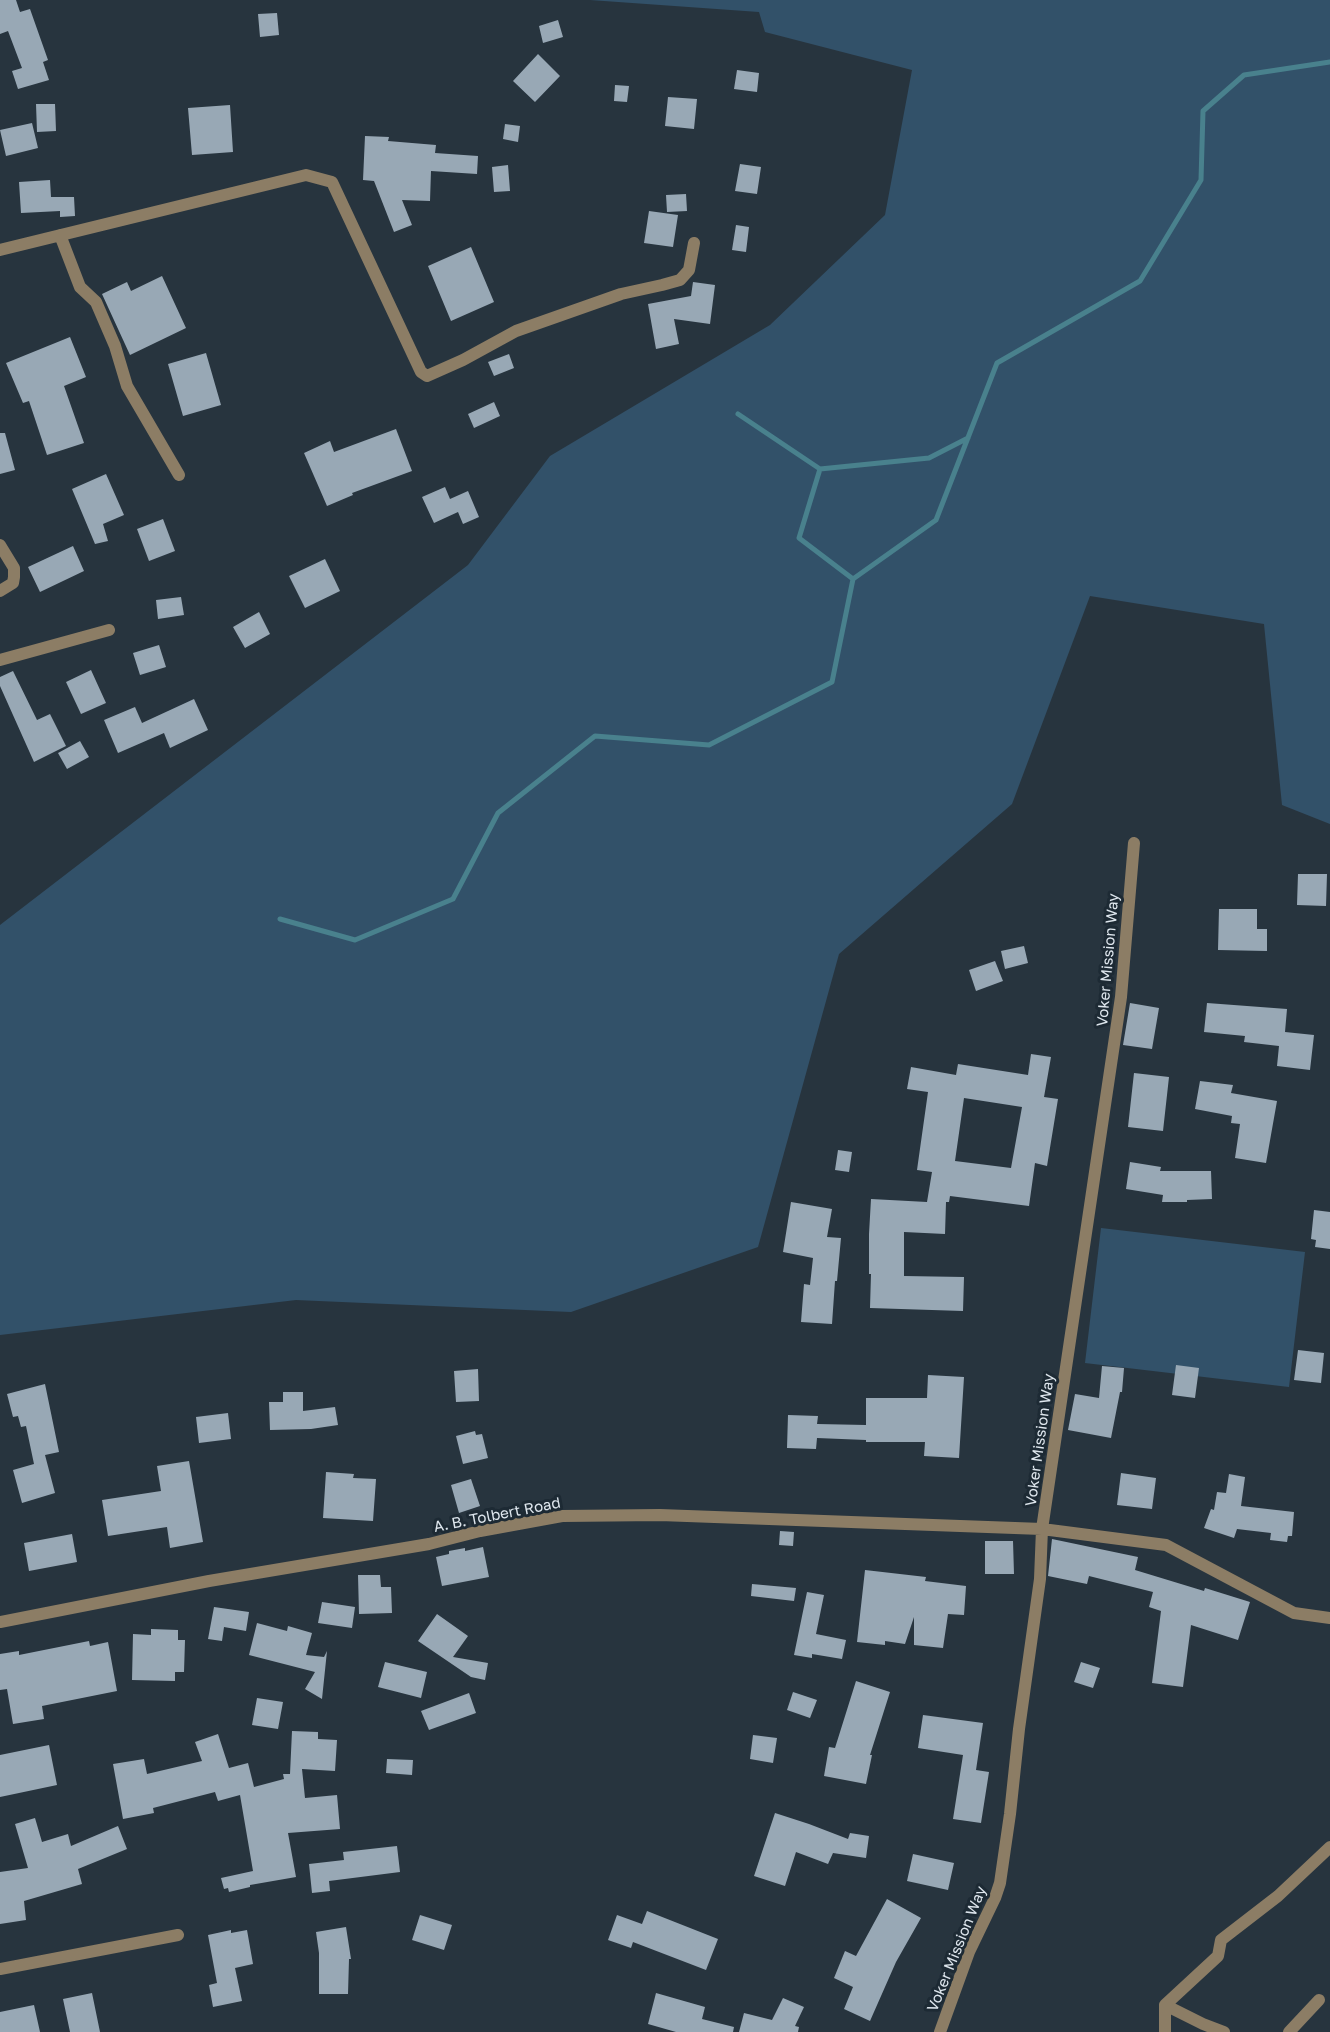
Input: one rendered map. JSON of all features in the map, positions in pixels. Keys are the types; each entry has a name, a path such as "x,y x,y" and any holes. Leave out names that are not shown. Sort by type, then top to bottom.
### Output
{"street":[{"path":"0,250 306,175 332,182 421,372 427,376 463,360 516,331 621,294 680,280 689,270 694,243"},
{"path":"60,235 80,287 96,302 115,346 127,386 178,476"},
{"path":"0,545 14,568 14,577 13,583 0,591"},
{"path":"0,660 109,630"},
{"name":"Voker Mission Way","path":"940,2032 969,1952 1000,1883 1040,1579 1042,1529 1121,997 1134,843"},
{"name":"A. B. Tolbert Road","path":"0,1622 210,1581 429,1544 480,1531 562,1516 660,1515 1042,1529 1166,1545 1294,1613 1330,1618"},
{"path":"1165,2032 1165,2005 1218,1956 1221,1940 1278,1896 1330,1847"},
{"path":"0,1969 178,1935"},
{"path":"1289,2032 1320,2000"},
{"path":"1165,2005 1224,2032"}],"shaded area":[{"path":"590,0 1330,0 1330,824 1282,805 1264,624 1090,596 1012,804 839,954 758,1247 571,1312 296,1300 0,1335 0,925 468,565 550,456 770,325 885,215 912,70 765,32 759,12"},
{"path":"1101,1228 1305,1252 1289,1387 1085,1363"}],"building":[{"path":"0,0 16,0 20,12 30,9 48,60 43,62 49,80 18,89 12,71 22,68 8,31 0,34"},
{"path":"277,13 279,35 260,37 258,14"},
{"path":"558,20 563,37 543,43 539,26"},
{"path":"538,54 560,76 535,102 513,81"},
{"path":"737,70 759,73 757,92 734,89"},
{"path":"615,85 629,86 627,102 614,101"},
{"path":"668,97 697,99 694,129 665,126"},
{"path":"36,104 55,104 56,131 37,132"},
{"path":"230,105 233,152 192,155 188,108"},
{"path":"32,123 38,148 6,156 0,130"},
{"path":"505,124 520,126 518,142 503,139"},
{"path":"365,136 389,137 388,141 436,145 435,153 478,156 477,174 431,171 430,201 402,200 412,225 394,232 374,181 363,180"},
{"path":"740,164 761,167 757,194 735,191"},
{"path":"508,165 510,191 494,192 492,167"},
{"path":"50,180 51,197 74,197 75,216 60,217 60,211 21,213 19,182"},
{"path":"686,194 687,211 667,212 666,195"},
{"path":"649,211 678,215 673,247 644,243"},
{"path":"736,225 749,227 746,252 732,250"},
{"path":"471,247 494,302 451,321 428,266"},
{"path":"162,276 186,328 130,355 102,294 127,282 131,291"},
{"path":"693,282 715,285 710,324 674,319 679,344 656,349 648,304 691,296"},
{"path":"70,337 86,377 64,386 84,443 47,455 29,401 23,403 6,363"},
{"path":"206,353 221,405 183,416 168,364"},
{"path":"509,354 514,368 494,376 488,362"},
{"path":"494,402 500,416 474,428 468,414"},
{"path":"396,429 412,471 352,493 353,495 327,506 304,453 330,441 334,452"},
{"path":"0,433 5,433 15,470 0,474"},
{"path":"106,474 124,515 103,524 108,541 95,544 72,489"},
{"path":"445,487 450,499 468,491 479,517 463,524 458,512 434,523 422,497"},
{"path":"163,519 175,551 149,561 137,529"},
{"path":"73,546 84,571 40,592 28,567"},
{"path":"325,559 340,591 305,608 289,576"},
{"path":"181,597 184,615 158,619 156,600"},
{"path":"259,612 270,634 245,648 233,627"},
{"path":"159,645 166,667 140,675 133,653"},
{"path":"91,670 106,703 81,714 66,682"},
{"path":"13,671 37,720 50,714 66,746 34,762 0,686 0,677"},
{"path":"194,699 208,730 170,748 164,733 118,753 104,720 135,707 142,723"},
{"path":"80,741 89,757 67,769 58,753"},
{"path":"1298,874 1327,874 1326,906 1297,905"},
{"path":"1219,909 1257,909 1257,929 1267,929 1267,951 1218,950"},
{"path":"1024,946 1028,963 1005,969 1001,951"},
{"path":"995,961 1003,981 976,991 969,970"},
{"path":"1130,1003 1159,1008 1152,1049 1123,1045"},
{"path":"1207,1003 1287,1009 1285,1032 1314,1035 1310,1070 1277,1066 1279,1046 1244,1042 1245,1036 1204,1032"},
{"path":"1031,1054 1051,1057 1044,1097 1058,1099 1047,1166 1035,1163 1029,1206 950,1196 949,1202 946,1202 945,1234 904,1232 904,1276 964,1277 963,1311 870,1308 871,1199 927,1202 932,1172 917,1170 928,1092 907,1089 911,1067 956,1075 958,1064 1028,1075","holes":["964,1098 1022,1107 1011,1168 955,1161"]},
{"path":"1134,1073 1169,1077 1163,1131 1128,1127"},
{"path":"1200,1081 1233,1085 1231,1093 1277,1101 1266,1163 1235,1158 1240,1124 1231,1123 1232,1116 1195,1109"},
{"path":"838,1150 852,1152 849,1172 835,1170"},
{"path":"1130,1162 1161,1167 1160,1171 1211,1171 1212,1199 1162,1202 1163,1195 1126,1189"},
{"path":"791,1202 832,1209 827,1237 841,1238 832,1324 801,1322 804,1284 810,1285 813,1258 783,1252"},
{"path":"1314,1210 1330,1212 1330,1249 1315,1247 1316,1240 1311,1239"},
{"path":"1298,1350 1324,1353 1321,1383 1294,1380"},
{"path":"1176,1365 1199,1368 1195,1398 1172,1395"},
{"path":"1102,1366 1124,1368 1122,1392 1120,1392 1111,1438 1068,1430 1075,1394 1099,1398"},
{"path":"478,1369 479,1401 456,1402 454,1371"},
{"path":"928,1375 964,1377 959,1458 924,1456 925,1442 866,1442 866,1440 817,1438 816,1449 787,1448 788,1415 818,1416 817,1424 866,1425 866,1398 927,1398"},
{"path":"45,1384 59,1452 45,1455 55,1493 22,1503 13,1470 34,1464 26,1426 21,1427 18,1416 13,1417 7,1394"},
{"path":"283,1392 303,1392 303,1411 335,1407 338,1425 311,1429 270,1430 269,1402 283,1402"},
{"path":"228,1413 231,1439 199,1443 196,1417"},
{"path":"475,1431 476,1435 482,1434 488,1458 463,1464 456,1436"},
{"path":"189,1461 203,1542 170,1548 167,1527 108,1536 102,1500 161,1491 157,1466"},
{"path":"326,1472 354,1474 353,1478 376,1479 373,1521 323,1518"},
{"path":"1121,1473 1156,1478 1152,1509 1117,1505"},
{"path":"1229,1474 1245,1477 1241,1506 1294,1512 1292,1536 1288,1536 1287,1542 1270,1540 1271,1533 1237,1529 1234,1538 1204,1528 1211,1509 1214,1510 1217,1492 1226,1493"},
{"path":"471,1479 480,1506 459,1513 451,1485"},
{"path":"780,1531 794,1532 793,1546 779,1545"},
{"path":"72,1534 77,1562 29,1571 24,1543"},
{"path":"1052,1539 1138,1557 1135,1570 1250,1602 1238,1640 1191,1625 1183,1687 1152,1683 1161,1611 1149,1607 1153,1592 1089,1576 1087,1584 1048,1576"},
{"path":"985,1541 1013,1541 1014,1574 985,1574"},
{"path":"483,1547 489,1577 442,1586 436,1557 449,1554 449,1551 465,1548 465,1551"},
{"path":"865,1570 926,1577 925,1581 966,1586 964,1615 948,1614 943,1648 914,1645 914,1617 905,1644 885,1641 885,1645 857,1642"},
{"path":"358,1575 380,1575 381,1587 391,1587 392,1613 359,1614"},
{"path":"752,1584 796,1588 794,1601 751,1596"},
{"path":"807,1592 824,1595 816,1634 846,1640 842,1659 812,1654 812,1658 794,1655"},
{"path":"322,1602 355,1607 352,1628 318,1623"},
{"path":"214,1607 249,1612 246,1631 224,1627 222,1641 208,1639"},
{"path":"437,1614 468,1636 453,1657 488,1663 485,1680 471,1677 418,1641"},
{"path":"257,1623 287,1631 288,1626 312,1633 306,1655 324,1657 327,1651 322,1699 305,1689 315,1672 249,1655"},
{"path":"151,1629 178,1630 178,1640 185,1640 184,1672 175,1672 175,1681 132,1680 133,1634 151,1635"},
{"path":"89,1641 90,1646 108,1642 117,1691 42,1706 44,1719 13,1724 7,1689 0,1690 0,1654 19,1651 19,1655"},
{"path":"385,1662 427,1672 421,1698 378,1687"},
{"path":"1081,1662 1100,1668 1093,1688 1074,1682"},
{"path":"856,1681 890,1692 870,1755 872,1755 866,1784 824,1776 829,1747 835,1748"},
{"path":"793,1692 817,1700 810,1718 787,1710"},
{"path":"469,1693 476,1713 429,1730 421,1711"},
{"path":"257,1698 283,1702 278,1729 252,1725"},
{"path":"923,1715 983,1723 976,1770 989,1772 981,1823 953,1819 963,1755 918,1748"},
{"path":"292,1731 318,1732 318,1739 337,1740 335,1771 302,1769 305,1798 337,1795 340,1829 288,1833 296,1877 250,1885 250,1887 229,1892 228,1888 224,1889 221,1878 253,1871 240,1795 218,1801 215,1792 153,1808 154,1813 123,1819 113,1764 144,1759 147,1774 202,1761 195,1742 218,1734 229,1768 248,1763 254,1787 284,1779 283,1774 290,1774"},
{"path":"753,1735 777,1738 773,1763 750,1759"},
{"path":"49,1745 57,1785 0,1797 0,1755"},
{"path":"387,1759 413,1760 412,1775 386,1773"},
{"path":"775,1813 848,1839 850,1833 869,1836 866,1858 833,1853 828,1864 796,1852 785,1886 754,1876"},
{"path":"35,1818 42,1842 68,1834 71,1846 118,1826 127,1849 78,1869 82,1884 24,1901 26,1920 0,1924 0,1872 28,1868 15,1824"},
{"path":"397,1846 400,1872 329,1881 330,1891 312,1893 309,1864 344,1860 343,1852"},
{"path":"913,1854 954,1863 948,1890 907,1881"},
{"path":"887,1899 921,1918 896,1962 870,2021 844,2009 853,1987 834,1978 845,1951 856,1956"},
{"path":"647,1911 718,1939 706,1970 633,1942 631,1948 608,1940 617,1915 642,1924"},
{"path":"420,1915 452,1925 444,1950 412,1940"},
{"path":"346,1927 351,1959 349,1959 348,1994 319,1994 319,1953 316,1932"},
{"path":"231,1930 231,1933 247,1930 253,1964 235,1968 242,2001 213,2007 209,1985 217,1983 208,1935"},
{"path":"92,1993 100,2032 70,2032 63,1999"},
{"path":"656,1993 705,2007 702,2019 734,2027 733,2032 676,2032 648,2024"},
{"path":"783,1998 804,2007 795,2026 799,2027 798,2032 739,2032 744,2013 772,2020"},
{"path":"34,2005 40,2032 0,2032 0,2012"}],"waterway":[{"path":"280,919 355,940 453,899 498,813 595,736 709,745 832,682 853,579 936,520 997,363 1140,281 1201,180 1203,111 1244,75 1330,62"},
{"path":"738,414 820,469 929,458 968,438"},
{"path":"820,469 799,538 853,579"}]}
